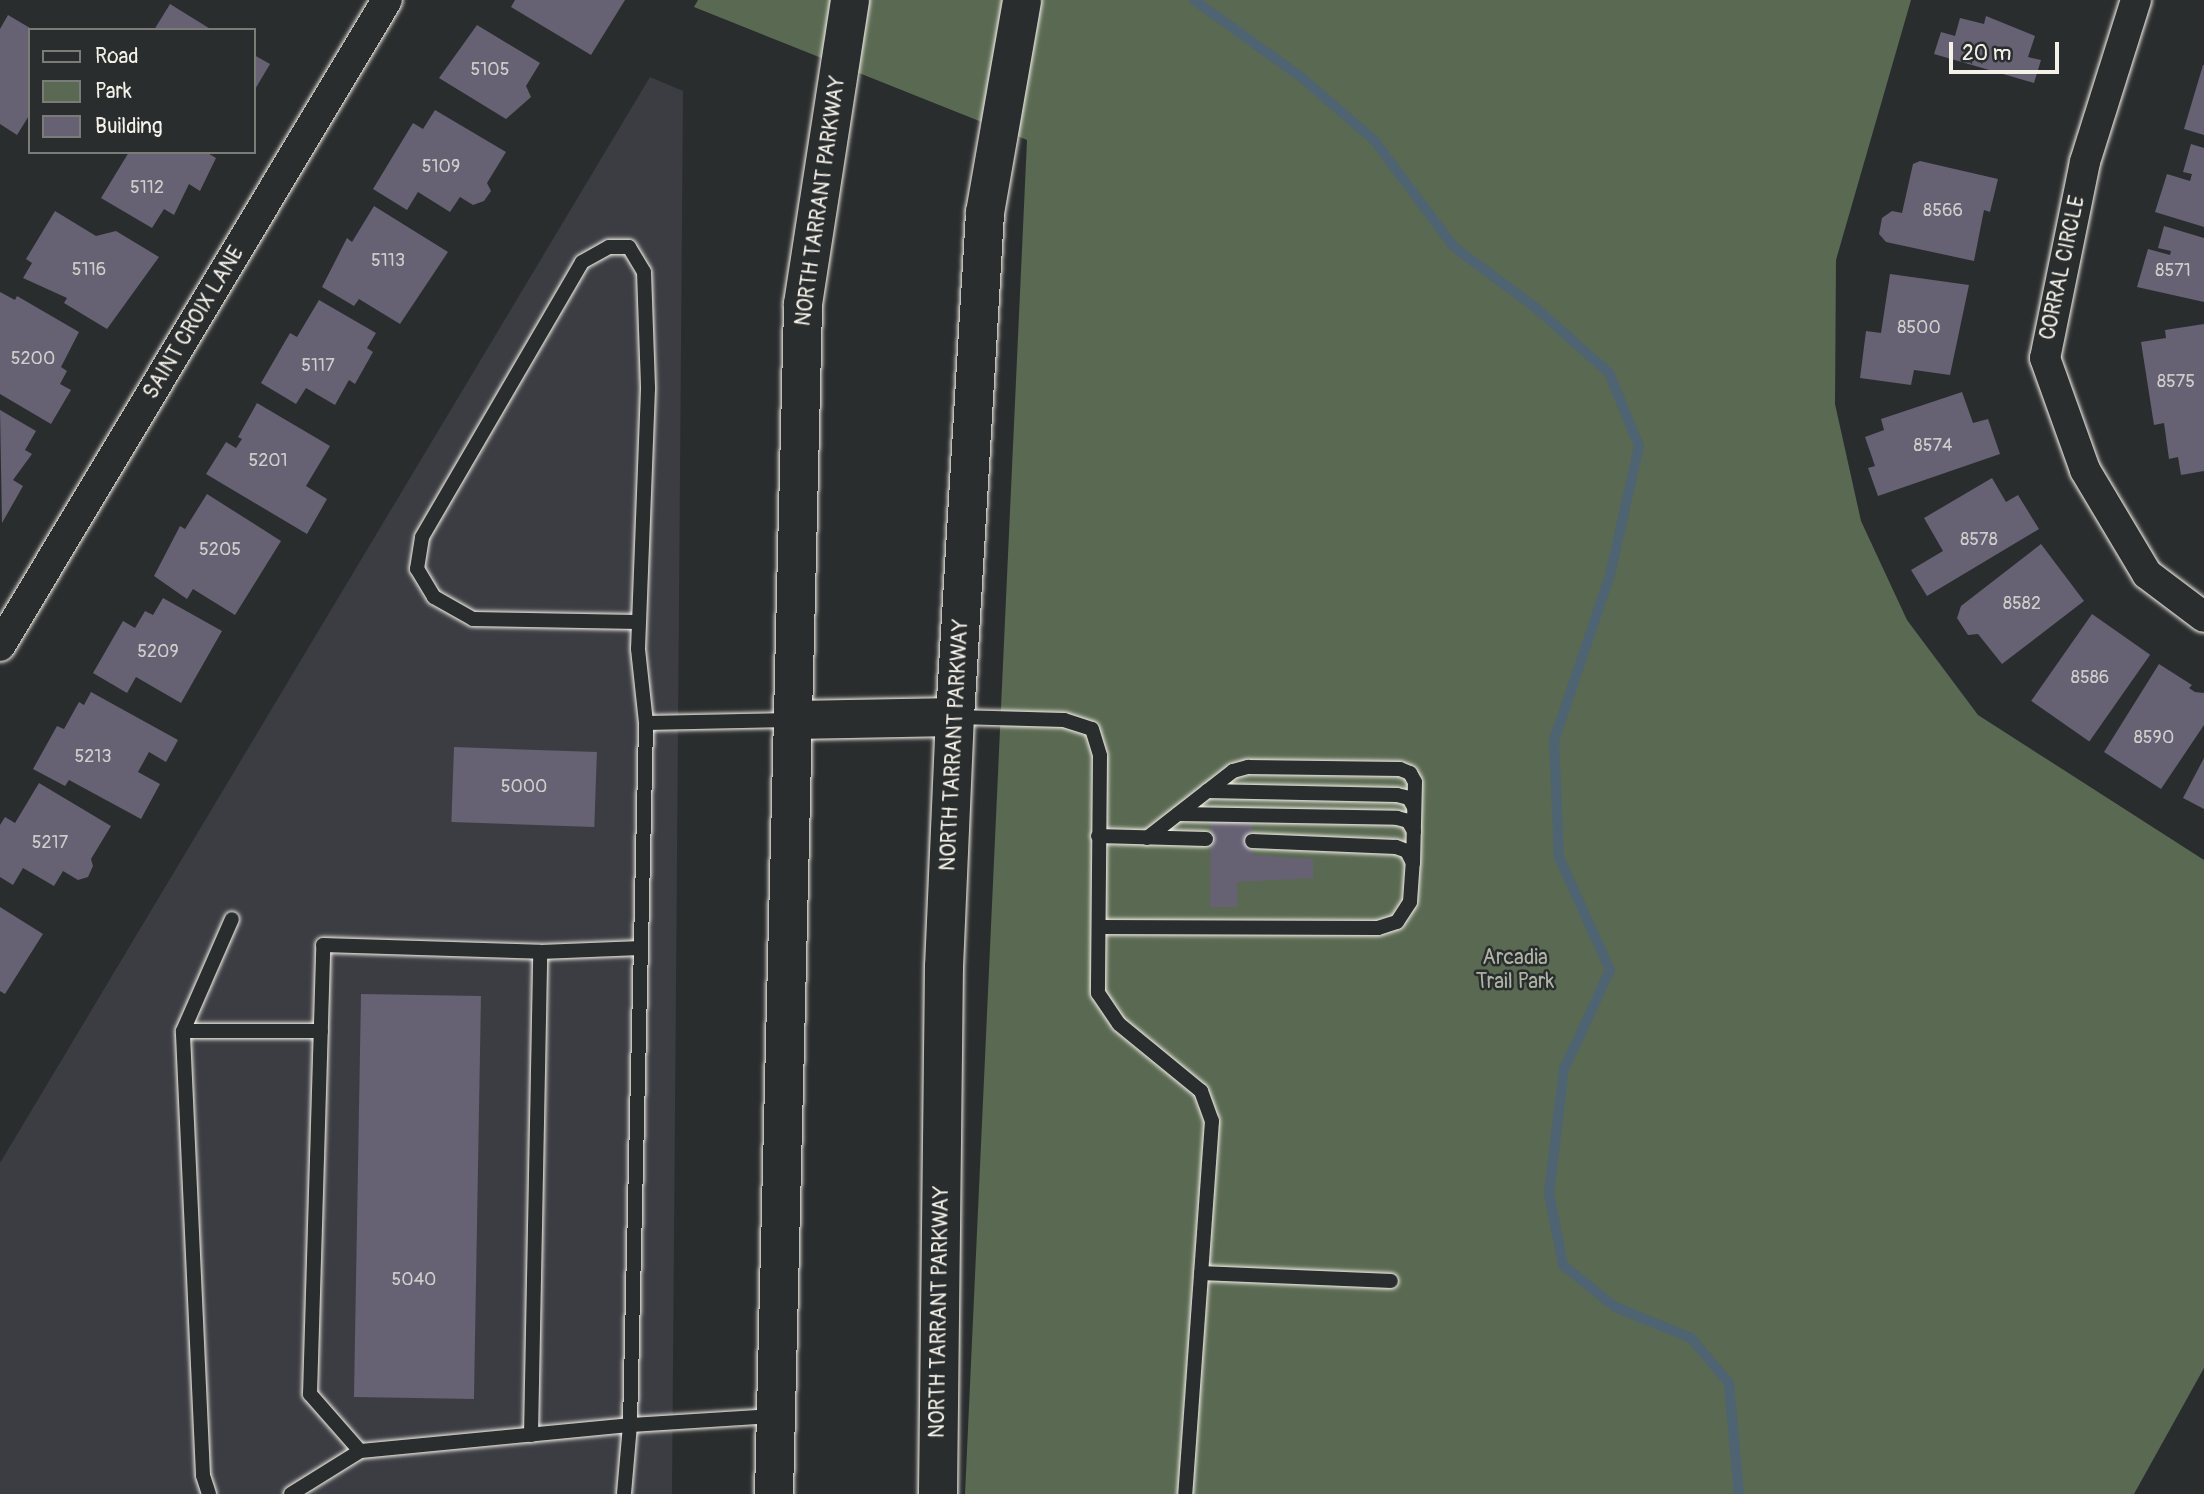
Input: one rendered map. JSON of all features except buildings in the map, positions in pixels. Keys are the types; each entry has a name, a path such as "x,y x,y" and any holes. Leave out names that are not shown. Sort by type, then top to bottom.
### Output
{"main road":[{"name":"NORTH TARRANT PARKWAY","path":"774,1494 795,720 803,304 850,0"},
{"name":"NORTH TARRANT PARKWAY","path":"938,1494 944,967 955,717 985,212 1022,0"},
{"path":"795,720 955,717"}],"street":[{"name":"SAINT CROIX LANE","path":"0,646 387,0"},
{"name":"CORRAL CIRCLE","path":"2136,0 2085,162 2045,358 2085,470 2147,575 2204,617"}],"lane":[{"path":"624,1494 630,1425 646,723 638,622 648,389 644,272 629,247 609,247 582,262 422,537 417,569 434,597 473,619 638,622"},
{"path":"955,717 1064,720 1091,729 1100,756 1098,993 1119,1024 1201,1091 1212,1121 1185,1494"},
{"path":"646,723 795,720"},
{"path":"1099,927 1378,928 1397,922 1410,902 1415,782 1410,773 1400,769 1248,767 1233,771 1147,838"},
{"path":"1207,791 1397,795 1409,798 1414,807"},
{"path":"1178,814 1397,818 1408,821 1414,831"},
{"path":"1098,836 1206,839"},
{"path":"1252,841 1396,847 1407,852 1413,863"},
{"path":"209,1494 203,1475 183,1031 232,919"},
{"path":"360,1451 310,1394 323,945 540,952 641,948"},
{"path":"531,1434 540,952"},
{"path":"183,1031 321,1031"},
{"path":"1201,1273 1391,1281"},
{"path":"291,1494 360,1451 630,1425 776,1416"}],"shaded area":[{"path":"650,77 683,91 672,1494 0,1494 0,1163"}],"green space":[{"name":"Arcadia Trail Park","path":"698,0 1911,0 1836,260 1835,404 1861,521 1907,620 1978,715 2204,860 2204,1368 2134,1494 965,1494 1027,140 694,7"}],"waterway":[{"path":"1194,0 1301,77 1374,140 1454,247 1536,308 1609,373 1639,446 1610,575 1554,740 1559,857 1610,970 1564,1069 1549,1193 1563,1265 1615,1307 1691,1338 1729,1383 1739,1494"}]}
